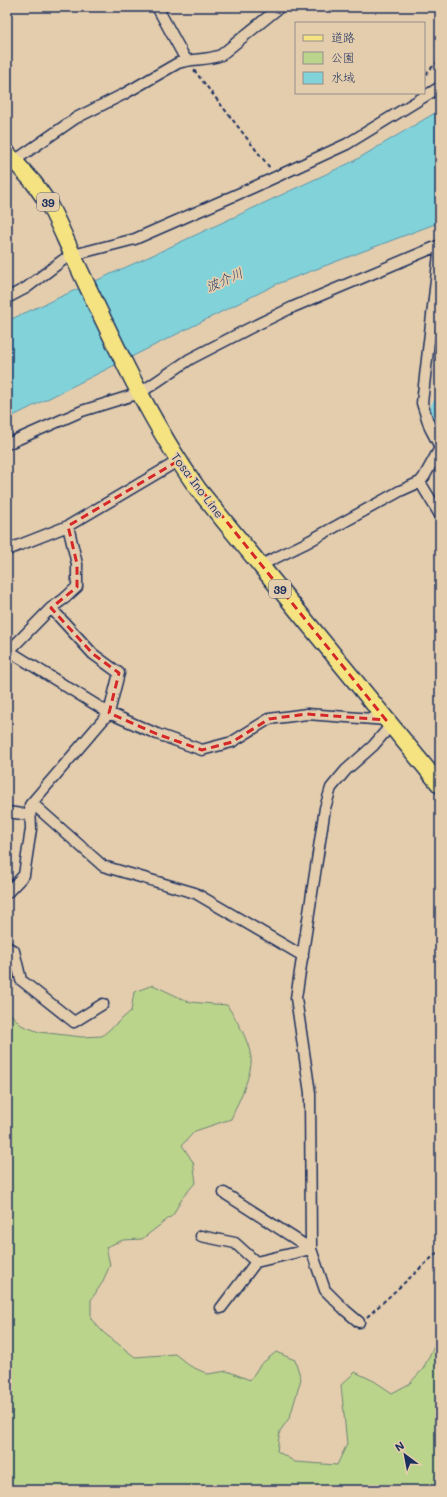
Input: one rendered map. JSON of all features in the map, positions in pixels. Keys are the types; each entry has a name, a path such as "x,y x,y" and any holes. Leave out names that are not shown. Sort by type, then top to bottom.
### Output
{"main road":[{"name":"Tosa Ino Line","path":"11,157 34,183 48,202 138,388 164,438 178,461 198,489 440,785"}],"street":[{"path":"157,7 186,60"},
{"path":"11,157 76,118 124,94 178,63 186,60 211,59 221,55 280,7"},
{"path":"7,298 26,288 63,260 135,239 277,177 347,144 440,87"},
{"path":"7,444 82,410 138,388 190,359 293,307 440,245 422,403 430,428 440,448 424,477 420,482 400,491 304,544 261,565"},
{"path":"7,550 68,526 178,461"},
{"path":"420,482 440,516"},
{"path":"68,526 77,564 77,587 51,608 8,652 109,713 157,734 202,750 232,742 269,719 307,714 388,722 373,746 346,770 331,788 325,808 296,998 310,1092 310,1249 325,1290 359,1322"},
{"path":"7,893 24,875 31,829 30,805 109,713 119,673 93,654 51,608"},
{"path":"32,803 103,866 195,893 303,956"},
{"path":"7,812 30,815"},
{"path":"7,947 14,951 21,980 74,1022 103,1004"},
{"path":"224,1193 310,1249"},
{"path":"201,1236 235,1243 256,1262"},
{"path":"221,1308 256,1262 310,1249"}],"path":[{"path":"186,60 277,177"},
{"path":"425,78 428,71 440,60"},
{"path":"359,1322 368,1317 440,1250"}],"highlighted area":[{"path":"178,461 386,720 307,714 269,719 232,742 202,750 157,734 109,713 119,673 93,654 51,608 77,587 77,564 68,526"}],"green space":[{"path":"153,985 189,1002 227,1005 248,1044 251,1058 250,1072 231,1119 195,1131 182,1145 193,1162 196,1182 182,1198 173,1215 142,1239 123,1240 106,1247 110,1265 102,1283 91,1300 91,1319 104,1333 135,1357 175,1354 190,1366 208,1374 227,1371 250,1380 260,1365 276,1352 295,1360 301,1379 290,1417 280,1431 277,1451 295,1462 337,1465 347,1444 341,1385 355,1372 374,1381 392,1393 409,1384 423,1369 440,1334 440,1490 7,1490 7,1010 21,1025 39,1032 82,1037 102,1036 131,1011 134,992"}],"water":[{"name":"波介川","path":"440,110 440,222 277,284 7,419 7,321 354,161"}],"waterway":[{"path":"440,408 440,414"}]}
